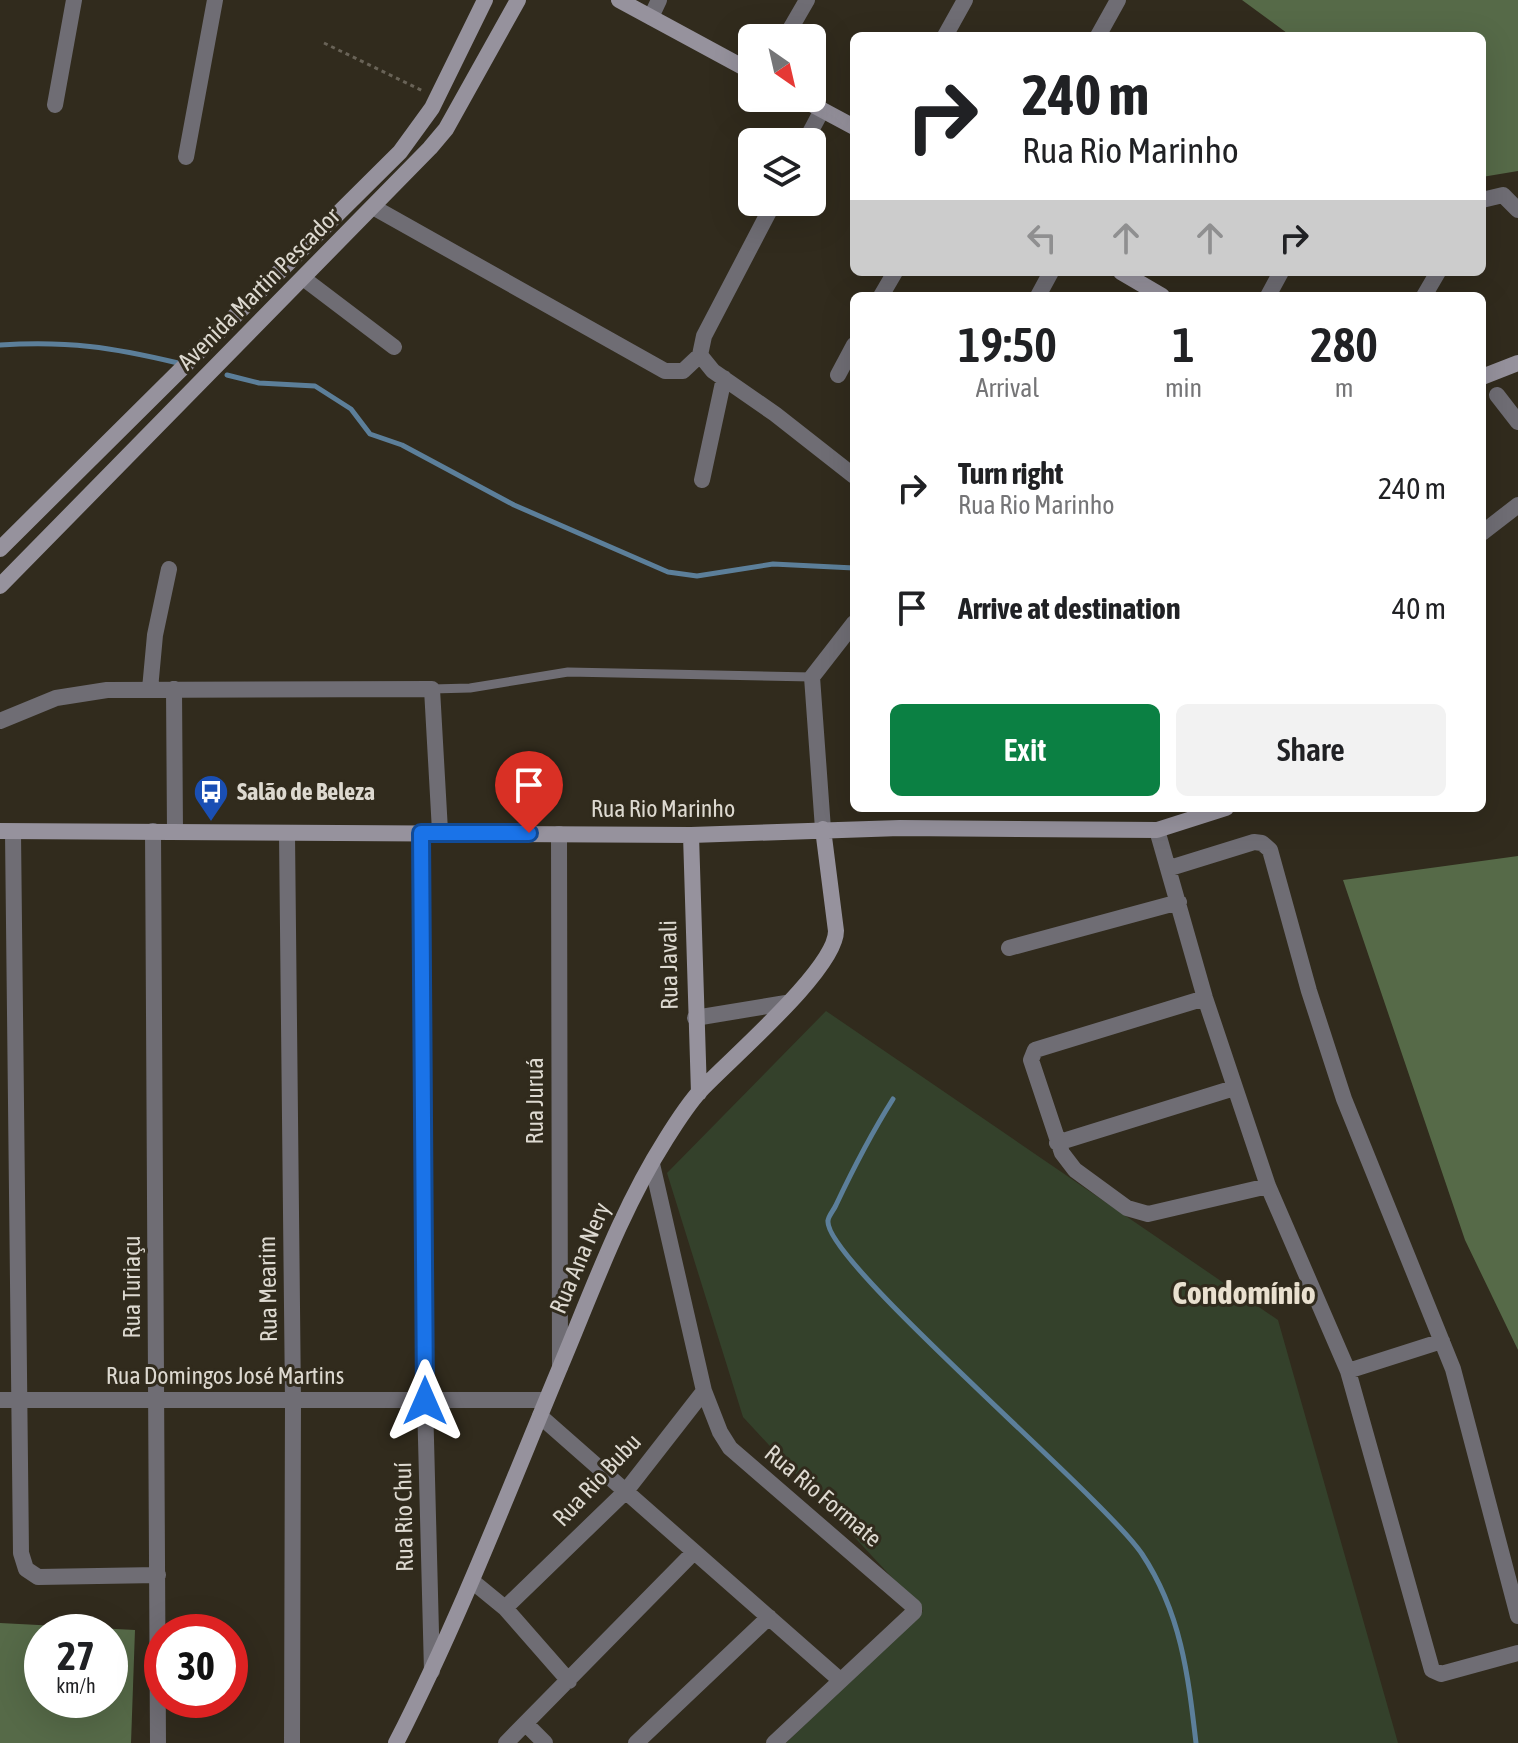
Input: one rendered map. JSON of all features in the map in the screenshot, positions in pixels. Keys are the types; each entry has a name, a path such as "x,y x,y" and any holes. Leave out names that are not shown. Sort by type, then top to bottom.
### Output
{"street":[{"path":"55,105 74,0"},
{"path":"186,157 215,0"},
{"name":"Avenida Martin Pescador","path":"0,549 400,152 437,98 485,0"},
{"name":"Avenida Martin Pescador","path":"0,586 440,137 518,0"},
{"path":"619,0 738,64"},
{"path":"651,17 659,0"},
{"path":"793,24 807,0"},
{"path":"947,32 965,0"},
{"path":"1100,32 1118,0"},
{"path":"826,112 850,125"},
{"path":"1488,197 1508,198 1518,210"},
{"path":"373,207 665,371 683,371 700,355 704,336 767,216"},
{"path":"1130,276 1156,292"},
{"path":"303,278 394,347"},
{"path":"838,375 850,352"},
{"path":"700,355 708,367 850,473"},
{"path":"1486,375 1518,363"},
{"path":"702,480 724,378"},
{"path":"1497,395 1518,422"},
{"path":"1486,530 1518,505"},
{"path":"150,689 157,622 169,569"},
{"path":"823,829 812,677 850,628"},
{"path":"0,721 78,693 150,689 432,689 440,831"},
{"path":"174,689 175,832"},
{"name":"Rua Rio Marinho","path":"7,832 287,834 440,831 691,835 823,829 1157,830 1213,812"},
{"name":"Rua Ana Nery","path":"396,1743 432,1673 472,1581 623,1217 652,1164 699,1093 786,1003 835,946 836,931 823,829"},
{"path":"1157,830 1205,998 1268,1186 1348,1371 1432,1670 1441,1674 1518,1653"},
{"name":"Rua Turiaçu","path":"153,831 158,1743"},
{"path":"7,832 21,1553 26,1569 38,1577 158,1575"},
{"name":"Rua Rio Chuí","path":"421,833 425,1401 432,1673"},
{"name":"Rua Mearim","path":"287,834 293,1401 292,1743"},
{"name":"Rua Juruá","path":"559,834 560,1369"},
{"name":"Rua Javali","path":"691,835 699,1093"},
{"path":"1170,868 1254,842 1262,843 1270,850 1331,1061 1453,1369 1518,1616"},
{"path":"1009,948 1179,902"},
{"path":"1205,998 1035,1050 1031,1060 1057,1143 1075,1170 1138,1213 1159,1212 1268,1186"},
{"path":"695,1018 786,1003"},
{"path":"1057,1143 1234,1088"},
{"path":"652,1164 704,1391"},
{"path":"1348,1371 1442,1341"},
{"name":"Rua Rio Bubu","path":"505,1608 626,1491 704,1391"},
{"name":"Rua Rio Formate","path":"704,1391 720,1432 730,1448 914,1607 914,1612 840,1680"},
{"name":"Rua Domingos José Martins","path":"0,1400 425,1401 543,1408"},
{"path":"543,1408 626,1491 840,1680 774,1743"},
{"path":"506,1743 694,1552"},
{"path":"472,1581 505,1608 569,1681"},
{"path":"636,1743 769,1617"},
{"path":"527,1725 545,1743"}],"lane":[{"path":"432,689 470,688 568,672 812,677"}],"path":[{"path":"324,43 437,98"}],"green space":[{"path":"1242,0 1518,0 1518,171 1486,176 1486,32 1286,32"},
{"path":"1518,856 1518,1350 1465,1240 1343,880"},
{"path":"826,1011 1278,1320 1398,1743 786,1743 923,1611 743,1417 667,1173"},
{"path":"0,1623 24,1624 24,1718 128,1718 128,1630 135,1630 131,1743 0,1743"}],"waterway":[{"path":"0,345 90,346 178,363"},
{"path":"227,375 259,383 315,386 351,409 370,434 402,445 514,505 668,572 697,576 773,564 850,568"},
{"path":"893,1099 828,1221 839,1244 870,1282 1076,1483 1142,1554 1166,1599 1181,1645 1196,1743"}],"place":[{"name":"Salão de Beleza","path":"211,823"}],"district":[{"name":"Condomínio","path":"1244,1293"}],"route":[{"path":"425,1401 421,833 529,833"}]}
